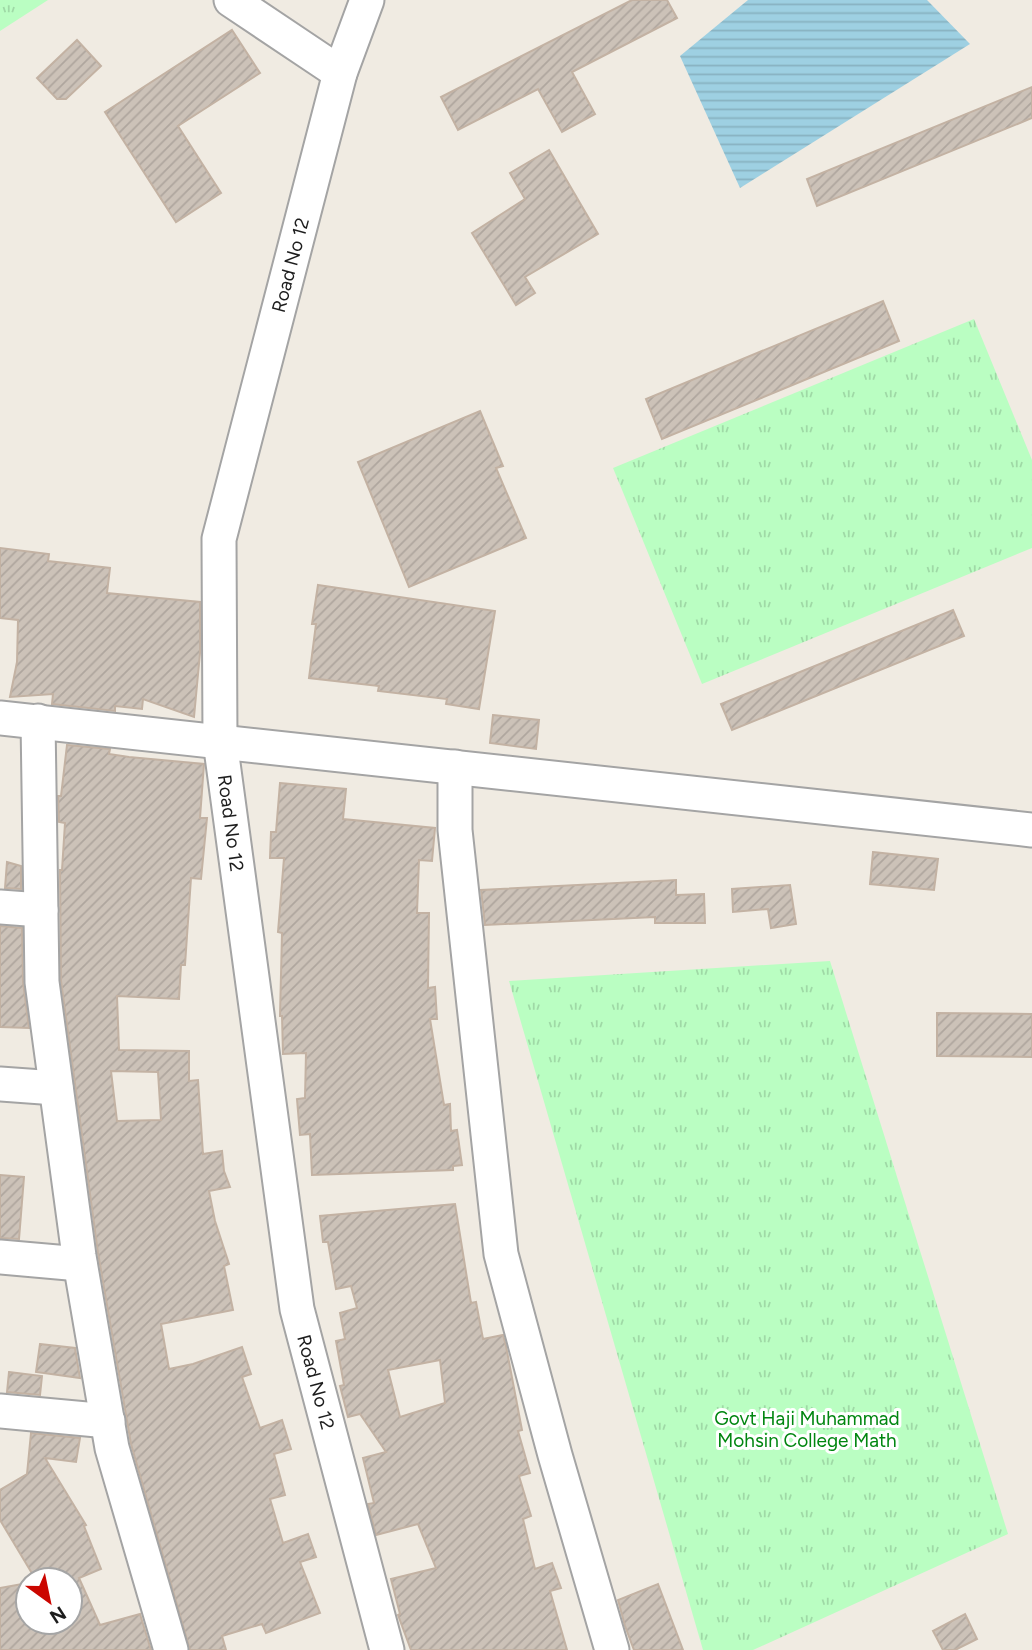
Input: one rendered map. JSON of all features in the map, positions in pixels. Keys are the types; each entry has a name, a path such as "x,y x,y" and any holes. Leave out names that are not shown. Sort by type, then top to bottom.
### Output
{"street":[{"path":"232,0 340,74"},
{"name":"Road No 12","path":"366,0 340,74 219,539 220,741 298,1309 387,1650"},
{"path":"0,718 1032,830"},
{"path":"38,722 42,982 80,1264 112,1448 172,1650"},
{"path":"455,767 455,830 500,1254 612,1650"},
{"path":"0,907 41,910"},
{"path":"0,1084 56,1088"},
{"path":"0,1257 80,1264"},
{"path":"0,1411 108,1422"}],"green space":[{"path":"0,0 48,0 0,31"},
{"path":"974,319 1032,460 1032,548 702,684 613,468"},
{"name":"Govt Haji Muhammad Mohsin College Math","path":"830,961 1008,1534 753,1650 703,1650 509,981"}],"water":[{"path":"748,0 927,0 970,44 740,188 680,56"}],"building":[{"path":"632,0 667,0 677,18 572,72 595,114 562,132 538,89 458,130 441,97"},
{"path":"232,30 260,73 178,126 221,193 176,222 105,112"},
{"path":"77,40 101,66 66,99 57,99 37,78"},
{"path":"1032,87 1032,118 817,206 807,179"},
{"path":"549,150 598,234 525,277 535,293 516,305 472,233 525,199 510,173"},
{"path":"883,301 899,341 662,439 646,399"},
{"path":"480,411 503,466 496,468 526,538 409,587 358,462"},
{"path":"0,548 49,554 48,561 110,568 107,593 200,602 200,653 194,717 143,699 142,709 115,706 115,711 52,704 53,694 10,697 17,662 18,620 0,618"},
{"path":"318,585 495,611 479,709 446,704 447,699 378,691 379,686 309,678 316,624 312,624"},
{"path":"953,610 964,636 732,730 721,704"},
{"path":"493,715 539,720 536,749 490,743"},
{"path":"67,745 110,749 109,754 129,757 204,764 200,818 207,818 201,879 191,878 185,965 181,965 179,999 117,996 119,1050 189,1051 189,1081 198,1080 203,1154 222,1151 224,1171 230,1187 209,1191 215,1221 229,1264 224,1266 233,1310 161,1324 169,1369 193,1364 242,1347 251,1374 242,1377 260,1428 282,1420 291,1449 274,1454 285,1495 270,1499 283,1543 308,1534 316,1557 300,1562 320,1613 266,1633 262,1624 222,1636 226,1650 190,1650 131,1444 98,1253 61,981 60,870 65,823 59,822 58,796 61,796","holes":["111,1071 158,1072 161,1120 117,1121"]},
{"path":"280,783 346,789 343,819 435,828 432,861 419,860 417,913 429,913 428,988 435,987 437,1019 430,1019 444,1105 450,1104 451,1131 457,1130 462,1165 453,1166 453,1170 312,1175 310,1134 300,1135 297,1099 305,1098 306,1053 283,1054 280,1016 282,933 278,932 284,858 270,858 271,832 276,832"},
{"path":"873,852 938,859 934,890 870,884"},
{"path":"7,862 21,866 21,889 5,888"},
{"path":"676,880 676,895 704,894 705,923 655,923 655,917 485,925 481,890"},
{"path":"790,885 796,924 771,928 768,909 733,912 732,889"},
{"path":"0,926 22,928 23,982 29,1028 0,1027"},
{"path":"937,1013 1032,1014 1032,1057 937,1056"},
{"path":"0,1175 24,1177 19,1239 0,1238"},
{"path":"455,1204 471,1303 476,1302 483,1339 503,1335 506,1346 522,1430 518,1431 530,1473 519,1476 531,1516 523,1519 535,1569 552,1563 561,1588 550,1591 567,1650 411,1650 398,1615 400,1614 391,1579 436,1568 418,1524 376,1535 368,1504 374,1503 363,1458 386,1452 360,1414 348,1417 340,1386 344,1385 336,1341 345,1339 340,1313 357,1308 351,1286 336,1289 328,1242 323,1242 320,1216","holes":["440,1360 445,1403 400,1417 388,1370"]},
{"path":"40,1344 75,1348 80,1378 36,1372"},
{"path":"9,1372 42,1376 40,1395 7,1392"},
{"path":"31,1433 80,1438 76,1462 45,1458 86,1525 84,1526 101,1569 84,1576 84,1566 28,1566 0,1520 0,1490 27,1474"},
{"path":"658,1584 683,1650 634,1650 618,1600"},
{"path":"14,1586 14,1636 84,1636 84,1589 100,1625 140,1614 151,1650 0,1650 0,1588"},
{"path":"965,1614 977,1639 955,1650 943,1650 933,1631"}]}
